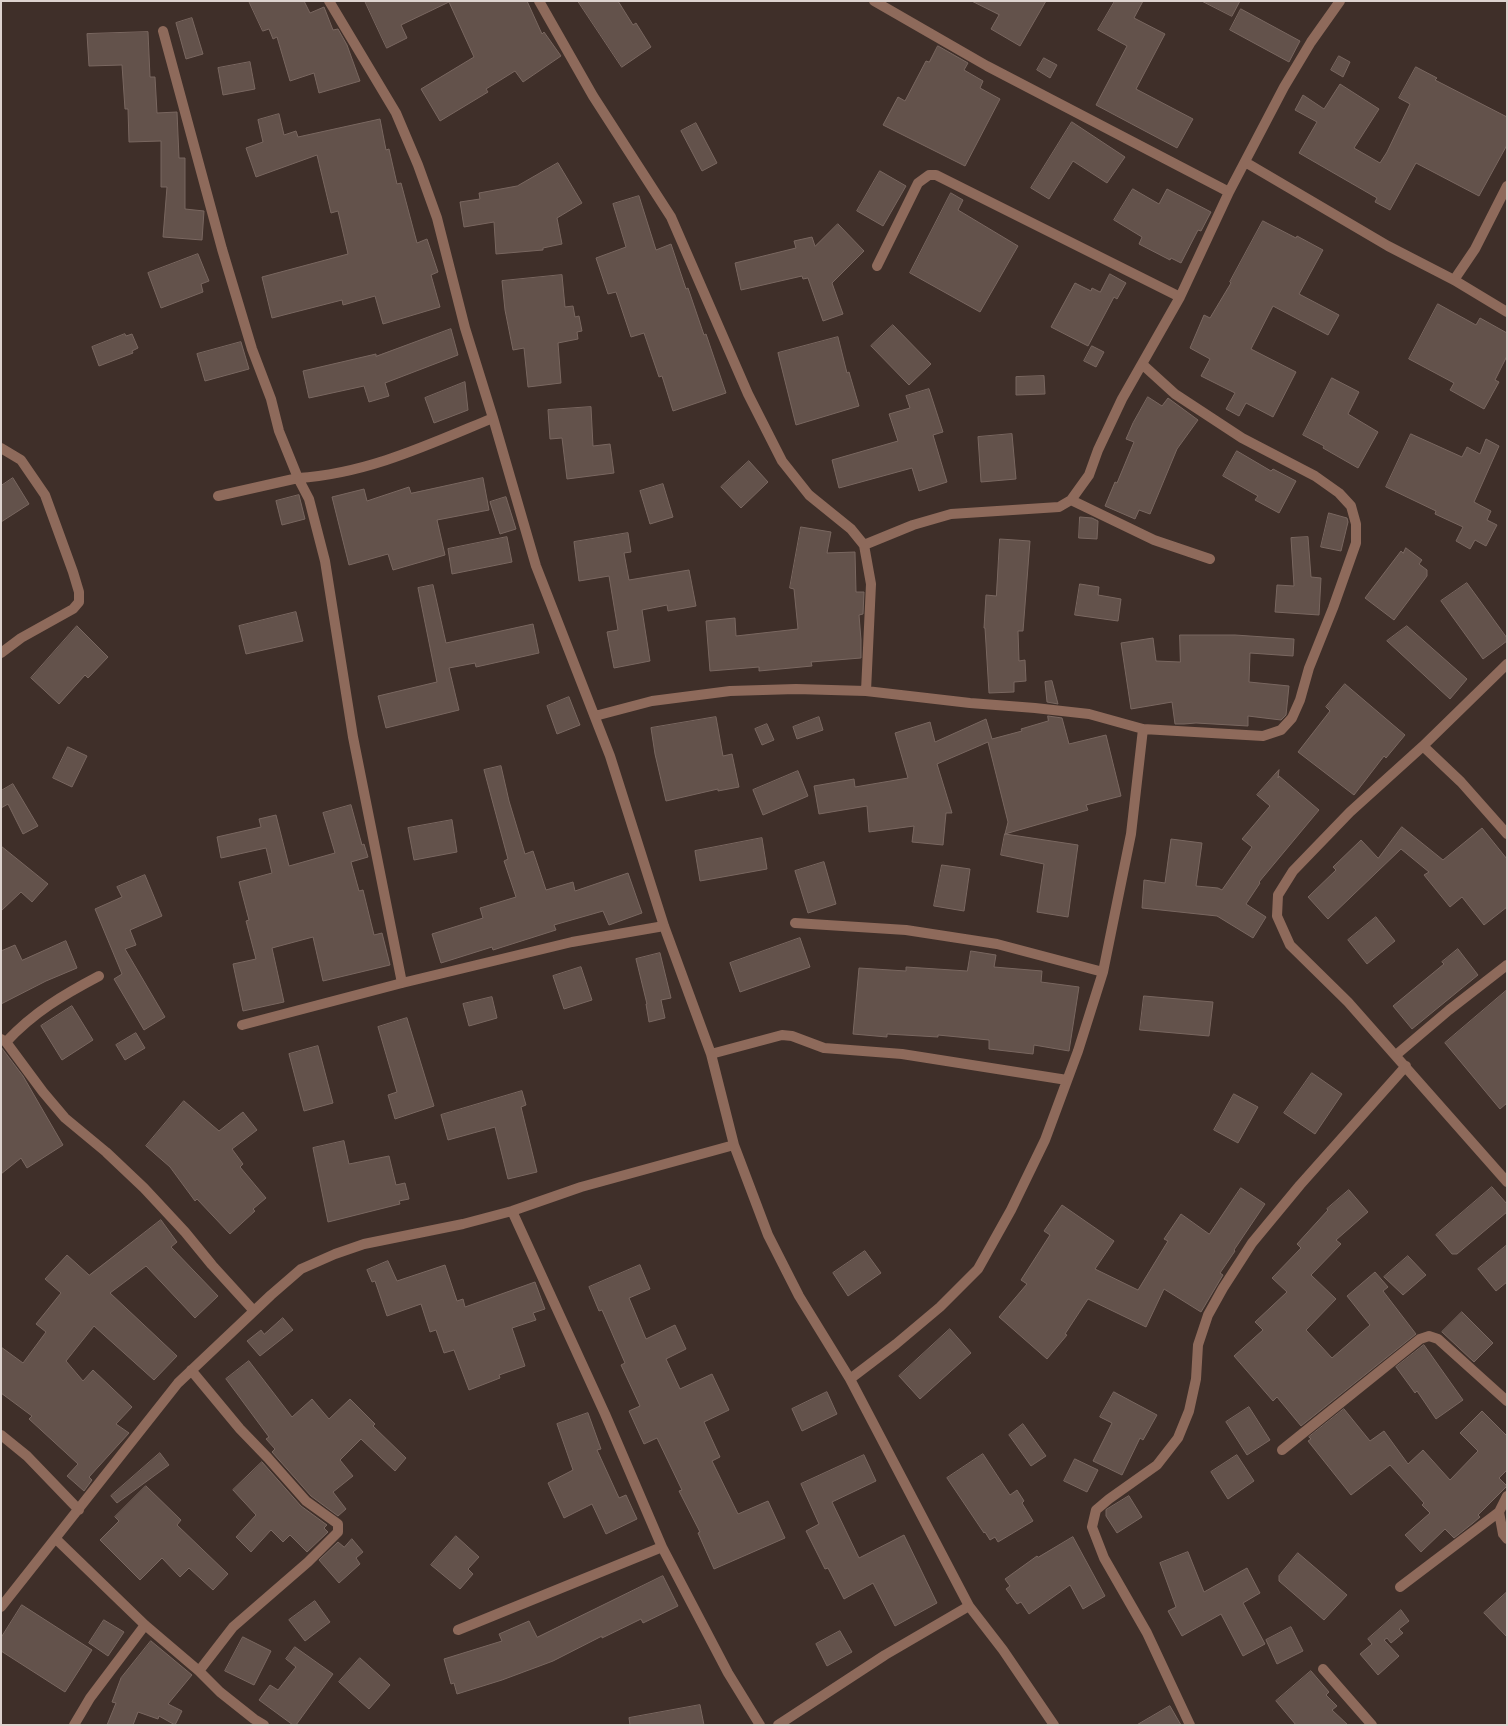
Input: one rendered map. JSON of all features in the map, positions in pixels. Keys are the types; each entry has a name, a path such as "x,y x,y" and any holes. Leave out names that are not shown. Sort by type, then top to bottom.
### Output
{"street":[{"path":"329,1 396,113 418,165 437,218 465,328 536,566 610,756 664,926 711,1054 734,1145 768,1235 799,1296 850,1379 969,1606 1003,1650 1054,1725"},
{"path":"539,1 593,96 671,217 748,394 782,461 809,495 851,529 864,545 871,584 866,691"},
{"path":"874,1 987,66 1229,192"},
{"path":"864,545 913,525 951,514 1058,507 1071,500 1089,475 1098,450 1122,398 1180,298 1229,192 1284,87 1311,42 1340,1"},
{"path":"163,31 222,249 252,349 271,399 279,431 298,478 309,499 325,561 353,737 402,983"},
{"path":"1245,162 1388,246 1454,280 1507,312"},
{"path":"877,266 918,183 929,176 936,175 1180,298"},
{"path":"1454,280 1476,249 1507,186"},
{"path":"595,716 652,701 730,691 866,691 1088,714 1143,729 1263,736 1281,730 1292,718 1300,700 1309,668 1356,543 1356,524 1351,506 1338,493 1315,476 1234,432 1175,394 1142,364"},
{"path":"218,496 298,478 356,470 415,451 493,418"},
{"path":"1,448 21,460 45,496 79,592 79,602 73,609 21,638 1,653"},
{"path":"1071,500 1147,537 1210,559"},
{"path":"1507,664 1423,746 1393,771 1314,847 1293,871 1278,895 1277,916 1290,945 1348,1002 1507,1182"},
{"path":"850,1379 940,1307 978,1269 1012,1210 1045,1140 1103,972 1131,834 1143,729"},
{"path":"1423,746 1461,782 1507,834"},
{"path":"795,923 906,930 997,944 1103,972"},
{"path":"242,1024 572,942 664,926"},
{"path":"1396,1055 1449,1010 1507,965"},
{"path":"99,976 65,993 4,1040 65,1118 106,1152 144,1188 254,1311"},
{"path":"711,1054 782,1035 792,1036 824,1048 902,1054 1067,1080"},
{"path":"1190,1725 1147,1633 1104,1558 1092,1527 1096,1510 1157,1465 1178,1438 1188,1411 1196,1379 1198,1345 1208,1315 1223,1288 1252,1243 1406,1066"},
{"path":"1,1607 178,1383 301,1269 364,1244 463,1224 512,1211 582,1187 734,1145"},
{"path":"512,1211 605,1414 662,1547 728,1673 760,1725"},
{"path":"1282,1450 1420,1339 1429,1336 1438,1339 1507,1401"},
{"path":"191,1370 240,1429 306,1501 338,1524 339,1528 338,1532 308,1562 233,1627 199,1671"},
{"path":"1,1435 26,1456 79,1510"},
{"path":"1400,1587 1499,1512 1507,1496"},
{"path":"1499,1512 1503,1534 1507,1540"},
{"path":"56,1539 145,1625 199,1671 220,1692 264,1725"},
{"path":"458,1630 662,1547"},
{"path":"778,1725 885,1655 969,1606"},
{"path":"74,1725 90,1698 145,1625"},
{"path":"1324,1669 1372,1725"}],"building":[{"path":"249,1 304,1 310,13 324,7 333,30 338,29 347,45 360,81 319,93 314,73 290,81 277,37 273,39 269,29 263,31"},
{"path":"365,1 527,1 542,34 544,32 561,56 523,82 515,71 486,89 488,92 440,121 421,89 474,57 449,2 401,25 407,38 387,48"},
{"path":"578,1 618,1 633,25 636,23 651,47 622,67"},
{"path":"972,1 1046,1 1020,46 991,29 999,15"},
{"path":"1115,1 1143,1 1134,18 1165,34 1136,89 1193,119 1177,148 1096,105 1127,46 1098,30"},
{"path":"1202,1 1240,1 1232,16"},
{"path":"1241,9 1300,41 1289,62 1230,30"},
{"path":"192,18 203,54 186,59 176,23"},
{"path":"148,32 150,77 155,77 157,113 177,112 179,158 185,158 185,209 204,211 202,240 163,237 167,187 161,187 161,141 129,142 128,109 125,109 122,65 89,66 87,34"},
{"path":"938,46 968,63 964,70 983,81 980,88 1000,99 965,166 883,125 898,97 905,101 926,61 929,62"},
{"path":"1339,56 1350,62 1343,77 1331,70"},
{"path":"1044,58 1057,65 1050,78 1037,70"},
{"path":"250,62 255,89 223,95 218,68"},
{"path":"1416,67 1437,78 1435,80 1507,117 1507,145 1479,196 1416,163 1390,210 1375,202 1377,198 1299,153 1317,122 1295,110 1303,95 1324,109 1340,84 1379,109 1354,148 1380,163 1410,104 1399,98"},
{"path":"279,114 284,135 296,131 298,137 380,119 386,150 389,149 397,184 401,183 417,243 427,239 438,272 431,275 440,307 383,324 375,296 343,305 342,300 272,318 262,277 348,254 338,211 331,213 317,155 256,177 246,148 263,142 258,120"},
{"path":"1072,122 1125,157 1107,183 1073,161 1049,199 1031,188"},
{"path":"696,123 717,163 702,171 681,131"},
{"path":"558,163 582,203 557,218 562,244 543,248 543,250 496,254 494,222 464,227 460,202 480,199 479,193 517,186"},
{"path":"880,171 906,186 883,226 857,211"},
{"path":"1133,189 1159,204 1167,189 1211,212 1201,231 1198,230 1181,263 1171,258 1170,260 1139,244 1142,237 1114,220"},
{"path":"951,193 963,200 958,210 1018,246 980,312 910,273"},
{"path":"639,196 656,250 671,244 686,289 688,288 704,335 706,334 726,393 673,411 662,376 659,377 644,333 631,337 616,292 608,294 596,258 626,247 613,204"},
{"path":"1263,221 1323,250 1299,294 1339,315 1328,335 1273,306 1251,349 1296,372 1273,417 1246,403 1239,416 1226,409 1235,393 1201,376 1210,359 1190,348 1204,315 1210,318 1231,283"},
{"path":"838,224 864,251 832,283 843,314 823,321 808,278 803,279 802,276 741,290 735,263 796,248 794,241 812,237 815,246"},
{"path":"198,254 209,281 201,284 203,292 161,308 148,273"},
{"path":"1110,274 1126,283 1117,299 1114,297 1088,346 1051,327 1075,283 1091,291 1092,288 1100,292"},
{"path":"562,275 565,307 573,306 575,317 579,316 582,331 577,332 578,339 558,343 561,383 528,387 524,348 513,350 505,310 502,281"},
{"path":"1438,304 1476,325 1480,318 1507,333 1507,356 1495,380 1499,382 1484,409 1450,390 1454,383 1409,359"},
{"path":"893,325 931,364 909,385 871,346"},
{"path":"451,329 458,355 385,383 389,396 369,402 364,386 309,398 303,371 376,354 376,356"},
{"path":"125,334 126,336 132,334 138,348 132,351 133,353 99,366 92,347"},
{"path":"838,337 847,373 849,372 859,406 796,425 778,353"},
{"path":"241,342 249,369 205,381 197,354"},
{"path":"1092,346 1104,352 1096,367 1084,361"},
{"path":"1044,376 1045,394 1016,395 1016,377"},
{"path":"1332,378 1359,392 1348,414 1378,432 1358,468 1303,435"},
{"path":"465,382 468,410 434,423 425,398"},
{"path":"929,389 943,432 933,435 947,482 919,491 912,468 839,488 832,460 898,441 889,414 910,408 906,396"},
{"path":"1148,397 1162,406 1168,398 1198,420 1177,449 1150,514 1139,510 1135,519 1105,506 1134,442 1126,439"},
{"path":"591,407 593,446 610,444 614,473 567,479 562,438 550,439 548,410"},
{"path":"1012,434 1016,479 981,482 978,437"},
{"path":"1411,434 1462,457 1467,447 1480,454 1486,439 1499,446 1474,502 1491,511 1487,520 1497,525 1486,546 1475,540 1470,549 1456,541 1463,527 1435,514 1436,511 1386,487"},
{"path":"1237,451 1271,471 1273,469 1296,481 1279,513 1255,500 1258,496 1223,476"},
{"path":"749,461 768,482 741,508 721,487"},
{"path":"13,478 29,504 1,522 1,486"},
{"path":"483,478 489,510 437,520 445,555 393,570 388,554 349,565 332,497 364,489 367,501 409,487 411,493"},
{"path":"663,484 673,517 650,524 640,491"},
{"path":"299,495 305,519 282,525 276,501"},
{"path":"506,497 516,529 500,534 490,502"},
{"path":"1329,513 1347,518 1348,522 1341,551 1321,547"},
{"path":"1080,517 1092,518 1098,521 1097,539 1079,538"},
{"path":"801,527 831,532 827,553 855,552 856,592 864,592 863,614 859,615 861,658 811,662 812,666 759,671 759,667 710,671 706,621 735,618 736,636 798,629 794,589 790,588"},
{"path":"628,533 631,552 624,553 629,580 689,570 696,606 668,611 667,605 642,610 650,661 614,668 607,632 618,630 609,576 579,581 574,542"},
{"path":"507,537 512,562 452,574 448,549"},
{"path":"1308,537 1311,577 1321,578 1319,615 1275,612 1277,585 1294,586 1291,538"},
{"path":"1000,539 1030,541 1023,631 1018,631 1019,661 1025,660 1026,681 1014,682 1014,692 989,693 984,628 986,595 996,596"},
{"path":"1406,548 1422,560 1419,564 1427,570 1427,576 1394,620 1365,598 1401,551 1403,553"},
{"path":"1467,583 1507,638 1507,641 1483,659 1441,601"},
{"path":"1080,584 1099,587 1098,595 1121,599 1118,621 1075,615"},
{"path":"433,585 446,643 533,624 539,653 476,667 475,663 449,668 459,710 386,728 378,696 437,682 418,588"},
{"path":"296,612 303,641 246,654 239,626"},
{"path":"77,626 108,657 88,678 85,675 59,704 31,678"},
{"path":"1407,626 1467,679 1450,699 1387,641"},
{"path":"1180,635 1235,635 1294,639 1293,656 1250,653 1249,682 1289,686 1286,715 1281,720 1248,716 1248,726 1196,723 1175,724 1172,702 1131,709 1121,643 1153,638 1156,661 1180,662"},
{"path":"1052,681 1058,704 1047,702 1045,682"},
{"path":"1345,684 1405,735 1386,758 1384,756 1354,795 1298,752 1330,711 1326,707"},
{"path":"569,697 580,725 557,734 547,706"},
{"path":"1048,716 1062,718 1069,744 1106,735 1121,796 1086,805 1088,810 1005,834 1008,822 988,742 937,764 952,813 946,813 943,845 912,842 914,826 869,832 867,806 819,814 814,786 854,779 855,787 908,778 895,733 930,722 935,742 986,719 992,739 1022,731 1021,729 1048,721"},
{"path":"716,717 723,756 732,754 739,787 718,791 718,789 666,801 651,728"},
{"path":"819,717 823,730 797,739 793,727"},
{"path":"767,724 774,740 762,745 755,729"},
{"path":"68,747 87,756 72,787 53,778"},
{"path":"501,766 525,854 533,851 546,890 573,882 575,891 628,873 642,913 609,925 603,911 554,925 556,930 493,950 492,947 441,963 432,934 483,918 480,908 516,897 504,861 508,859 484,770"},
{"path":"1279,770 1278,778 1279,776 1319,810 1259,882 1246,904 1266,917 1253,938 1217,916 1142,908 1144,880 1165,883 1171,839 1202,843 1196,886 1222,890 1252,847 1242,839 1270,806 1257,795"},
{"path":"798,771 808,796 763,815 753,790"},
{"path":"13,784 38,826 23,834 8,804 1,808 1,791"},
{"path":"351,805 362,845 364,844 368,857 351,862 359,891 363,890 374,935 382,933 390,965 323,981 313,937 272,948 284,1002 243,1011 233,964 256,959 246,921 249,920 239,882 272,873 266,848 221,858 217,837 261,827 259,819 276,815 289,866 335,853 323,813"},
{"path":"452,820 457,852 414,860 408,828"},
{"path":"1402,827 1443,860 1482,828 1507,859 1507,907 1484,925 1462,897 1450,907 1424,875 1429,872 1401,849 1328,919 1308,897 1336,870 1333,867 1361,840 1378,858"},
{"path":"1005,834 1078,845 1068,917 1037,912 1044,864 1001,855"},
{"path":"762,838 767,869 700,881 695,851"},
{"path":"1,846 48,884 32,902 21,892 1,911"},
{"path":"824,862 836,904 808,913 795,871"},
{"path":"942,865 970,869 964,911 934,906"},
{"path":"145,875 162,916 130,930 136,945 125,949 165,1017 144,1030 114,979 122,974 95,909 122,897 117,887"},
{"path":"1376,917 1395,941 1367,964 1348,940"},
{"path":"800,938 810,967 740,992 730,963"},
{"path":"66,941 77,968 46,981 1,1004 1,951 15,945 22,960"},
{"path":"1458,949 1478,975 1412,1029 1393,1006 1444,964 1442,962"},
{"path":"971,951 996,955 994,967 1042,971 1041,982 1079,987 1069,1051 1034,1045 1033,1054 989,1049 989,1040 938,1035 938,1037 887,1034 887,1037 853,1034 859,968 906,971 906,967 967,971"},
{"path":"660,953 671,998 661,1000 665,1018 649,1022 647,1004 636,959"},
{"path":"581,967 592,1000 564,1009 553,976"},
{"path":"1507,990 1507,1103 1500,1109 1445,1043"},
{"path":"1144,996 1213,1002 1209,1036 1140,1030"},
{"path":"492,997 497,1018 469,1026 463,1004"},
{"path":"72,1006 93,1040 62,1060 41,1026"},
{"path":"407,1018 434,1106 395,1119 388,1095 397,1092 378,1027"},
{"path":"136,1033 145,1048 125,1060 116,1045"},
{"path":"318,1046 333,1103 304,1111 289,1054"},
{"path":"1,1047 23,1076 63,1145 27,1168 21,1158 1,1174"},
{"path":"1312,1073 1342,1094 1315,1134 1284,1113"},
{"path":"522,1091 526,1105 521,1107 537,1172 508,1179 495,1127 448,1140 441,1115"},
{"path":"1234,1094 1258,1107 1238,1143 1214,1130"},
{"path":"184,1101 219,1131 243,1112 257,1130 232,1149 243,1164 240,1167 266,1198 230,1234 197,1199 195,1201 170,1167 146,1146"},
{"path":"344,1141 349,1164 389,1156 396,1185 405,1183 409,1199 399,1201 400,1204 328,1222 313,1148"},
{"path":"1492,1187 1507,1204 1507,1212 1457,1254 1452,1254 1436,1235"},
{"path":"1241,1188 1265,1204 1220,1273 1223,1275 1201,1312 1164,1289 1146,1327 1088,1299 1065,1334 1067,1335 1047,1359 999,1317 1027,1284 1021,1280 1050,1235 1044,1231 1062,1205 1114,1241 1095,1269 1138,1290 1168,1241 1164,1239 1181,1214 1209,1234"},
{"path":"1349,1190 1368,1212 1336,1240 1341,1244 1311,1275 1336,1299 1306,1330 1332,1358 1370,1325 1347,1296 1375,1272 1388,1287 1383,1291 1416,1334 1301,1426 1277,1397 1273,1401 1234,1356 1263,1330 1255,1322 1287,1292 1272,1278 1301,1248 1297,1244 1327,1209"},
{"path":"161,1220 177,1242 171,1247 218,1296 195,1318 146,1266 110,1293 177,1356 154,1380 94,1326 66,1361 83,1381 93,1370 132,1407 116,1424 129,1433 89,1477 92,1480 84,1491 67,1476 78,1464 29,1419 32,1416 1,1393 1,1347 23,1363 46,1332 36,1324 61,1293 45,1279 67,1255 89,1275"},
{"path":"1507,1245 1507,1282 1496,1291 1478,1269"},
{"path":"865,1251 881,1273 848,1296 833,1273"},
{"path":"1408,1256 1426,1275 1403,1295 1384,1277"},
{"path":"388,1261 397,1281 445,1265 457,1301 463,1299 465,1307 535,1282 545,1309 533,1313 536,1320 512,1328 525,1366 499,1375 500,1378 469,1390 454,1350 444,1353 436,1330 430,1332 421,1304 387,1316 375,1281 372,1282 367,1270"},
{"path":"640,1265 650,1289 629,1298 646,1339 675,1325 686,1349 666,1359 680,1389 712,1374 729,1410 704,1422 720,1457 712,1461 738,1514 768,1501 785,1538 714,1569 698,1533 700,1532 679,1491 682,1490 657,1438 644,1444 629,1411 640,1406 621,1365 625,1363 602,1310 599,1311 589,1287"},
{"path":"1462,1312 1493,1343 1474,1362 1442,1332"},
{"path":"283,1318 293,1330 260,1356 247,1341 261,1330 264,1334"},
{"path":"950,1329 971,1353 920,1399 899,1376"},
{"path":"1424,1345 1463,1400 1436,1419 1417,1391 1415,1393 1396,1367"},
{"path":"249,1361 292,1417 312,1399 329,1419 350,1399 375,1424 373,1426 406,1458 395,1471 361,1439 340,1460 353,1476 333,1492 346,1509 338,1516 311,1496 272,1452 275,1449 266,1439 269,1437 226,1379"},
{"path":"827,1392 837,1414 802,1431 792,1409"},
{"path":"1114,1392 1157,1415 1143,1440 1140,1438 1122,1475 1093,1461 1112,1423 1100,1417"},
{"path":"1249,1407 1270,1440 1247,1455 1226,1422"},
{"path":"1344,1409 1370,1441 1384,1431 1408,1464 1423,1450 1450,1480 1478,1451 1460,1433 1482,1411 1507,1436 1507,1470 1499,1478 1507,1486 1478,1515 1480,1517 1454,1538 1445,1529 1421,1552 1405,1535 1430,1513 1422,1505 1424,1503 1390,1465 1351,1495 1308,1441 1311,1439 1309,1437"},
{"path":"588,1413 601,1449 597,1450 619,1498 626,1495 637,1519 606,1534 592,1504 564,1518 548,1483 573,1470 557,1424"},
{"path":"1023,1424 1046,1456 1031,1466 1009,1435"},
{"path":"160,1453 169,1465 117,1503 111,1496"},
{"path":"983,1454 1010,1495 1017,1490 1024,1501 1022,1503 1033,1521 998,1542 995,1537 990,1540 984,1533 947,1478"},
{"path":"864,1455 876,1481 832,1502 859,1558 904,1535 937,1603 895,1626 873,1583 844,1599 828,1568 825,1569 806,1531 819,1524 801,1484"},
{"path":"1237,1455 1254,1481 1228,1499 1211,1472"},
{"path":"1075,1459 1098,1470 1087,1492 1064,1481"},
{"path":"262,1462 301,1506 327,1525 324,1528 328,1532 307,1552 290,1535 283,1542 271,1530 251,1552 236,1537 256,1515 233,1490"},
{"path":"146,1486 181,1520 177,1525 228,1574 213,1590 189,1568 180,1577 162,1558 140,1580 100,1540 119,1521 115,1517"},
{"path":"1129,1496 1142,1517 1117,1533 1106,1516 1106,1510"},
{"path":"456,1536 479,1557 468,1569 473,1574 460,1589 431,1565"},
{"path":"1073,1537 1105,1596 1083,1609 1070,1585 1029,1614 1021,1602 1017,1604 1006,1589 1010,1586 1005,1579 1037,1556"},
{"path":"352,1539 363,1552 356,1558 360,1564 339,1583 319,1560 338,1542 344,1547"},
{"path":"1188,1552 1204,1592 1247,1568 1260,1593 1243,1603 1265,1644 1243,1656 1221,1614 1182,1636 1168,1611 1176,1607 1160,1563"},
{"path":"1298,1553 1347,1595 1324,1620 1279,1581 1279,1576"},
{"path":"663,1576 678,1606 643,1623 641,1619 553,1661 502,1680 457,1694 454,1683 451,1684 444,1659 502,1641 499,1634 529,1621 537,1637"},
{"path":"1507,1592 1507,1637 1484,1613"},
{"path":"315,1601 330,1622 305,1641 289,1620"},
{"path":"22,1605 92,1650 65,1692 1,1651 1,1638"},
{"path":"1401,1610 1409,1621 1399,1629 1403,1633 1391,1643 1387,1638 1384,1640 1399,1656 1378,1675 1360,1654 1372,1644 1368,1639"},
{"path":"104,1620 124,1632 108,1656 89,1643"},
{"path":"1291,1627 1303,1651 1277,1664 1266,1640"},
{"path":"840,1631 852,1652 827,1666 816,1644"},
{"path":"243,1637 271,1651 254,1685 225,1671"},
{"path":"151,1641 192,1675 168,1704 182,1711 175,1725 159,1716 158,1719 138,1712 133,1725 107,1725 116,1703 112,1702 121,1678"},
{"path":"295,1647 333,1674 296,1725 293,1725 259,1700 270,1685 278,1690 296,1667 286,1659"},
{"path":"360,1658 390,1685 369,1709 339,1682"},
{"path":"1311,1671 1329,1692 1326,1695 1337,1706 1332,1710 1348,1725 1296,1725 1276,1701"},
{"path":"700,1705 704,1725 630,1725 629,1718"},
{"path":"1170,1706 1181,1725 1137,1725"}]}
